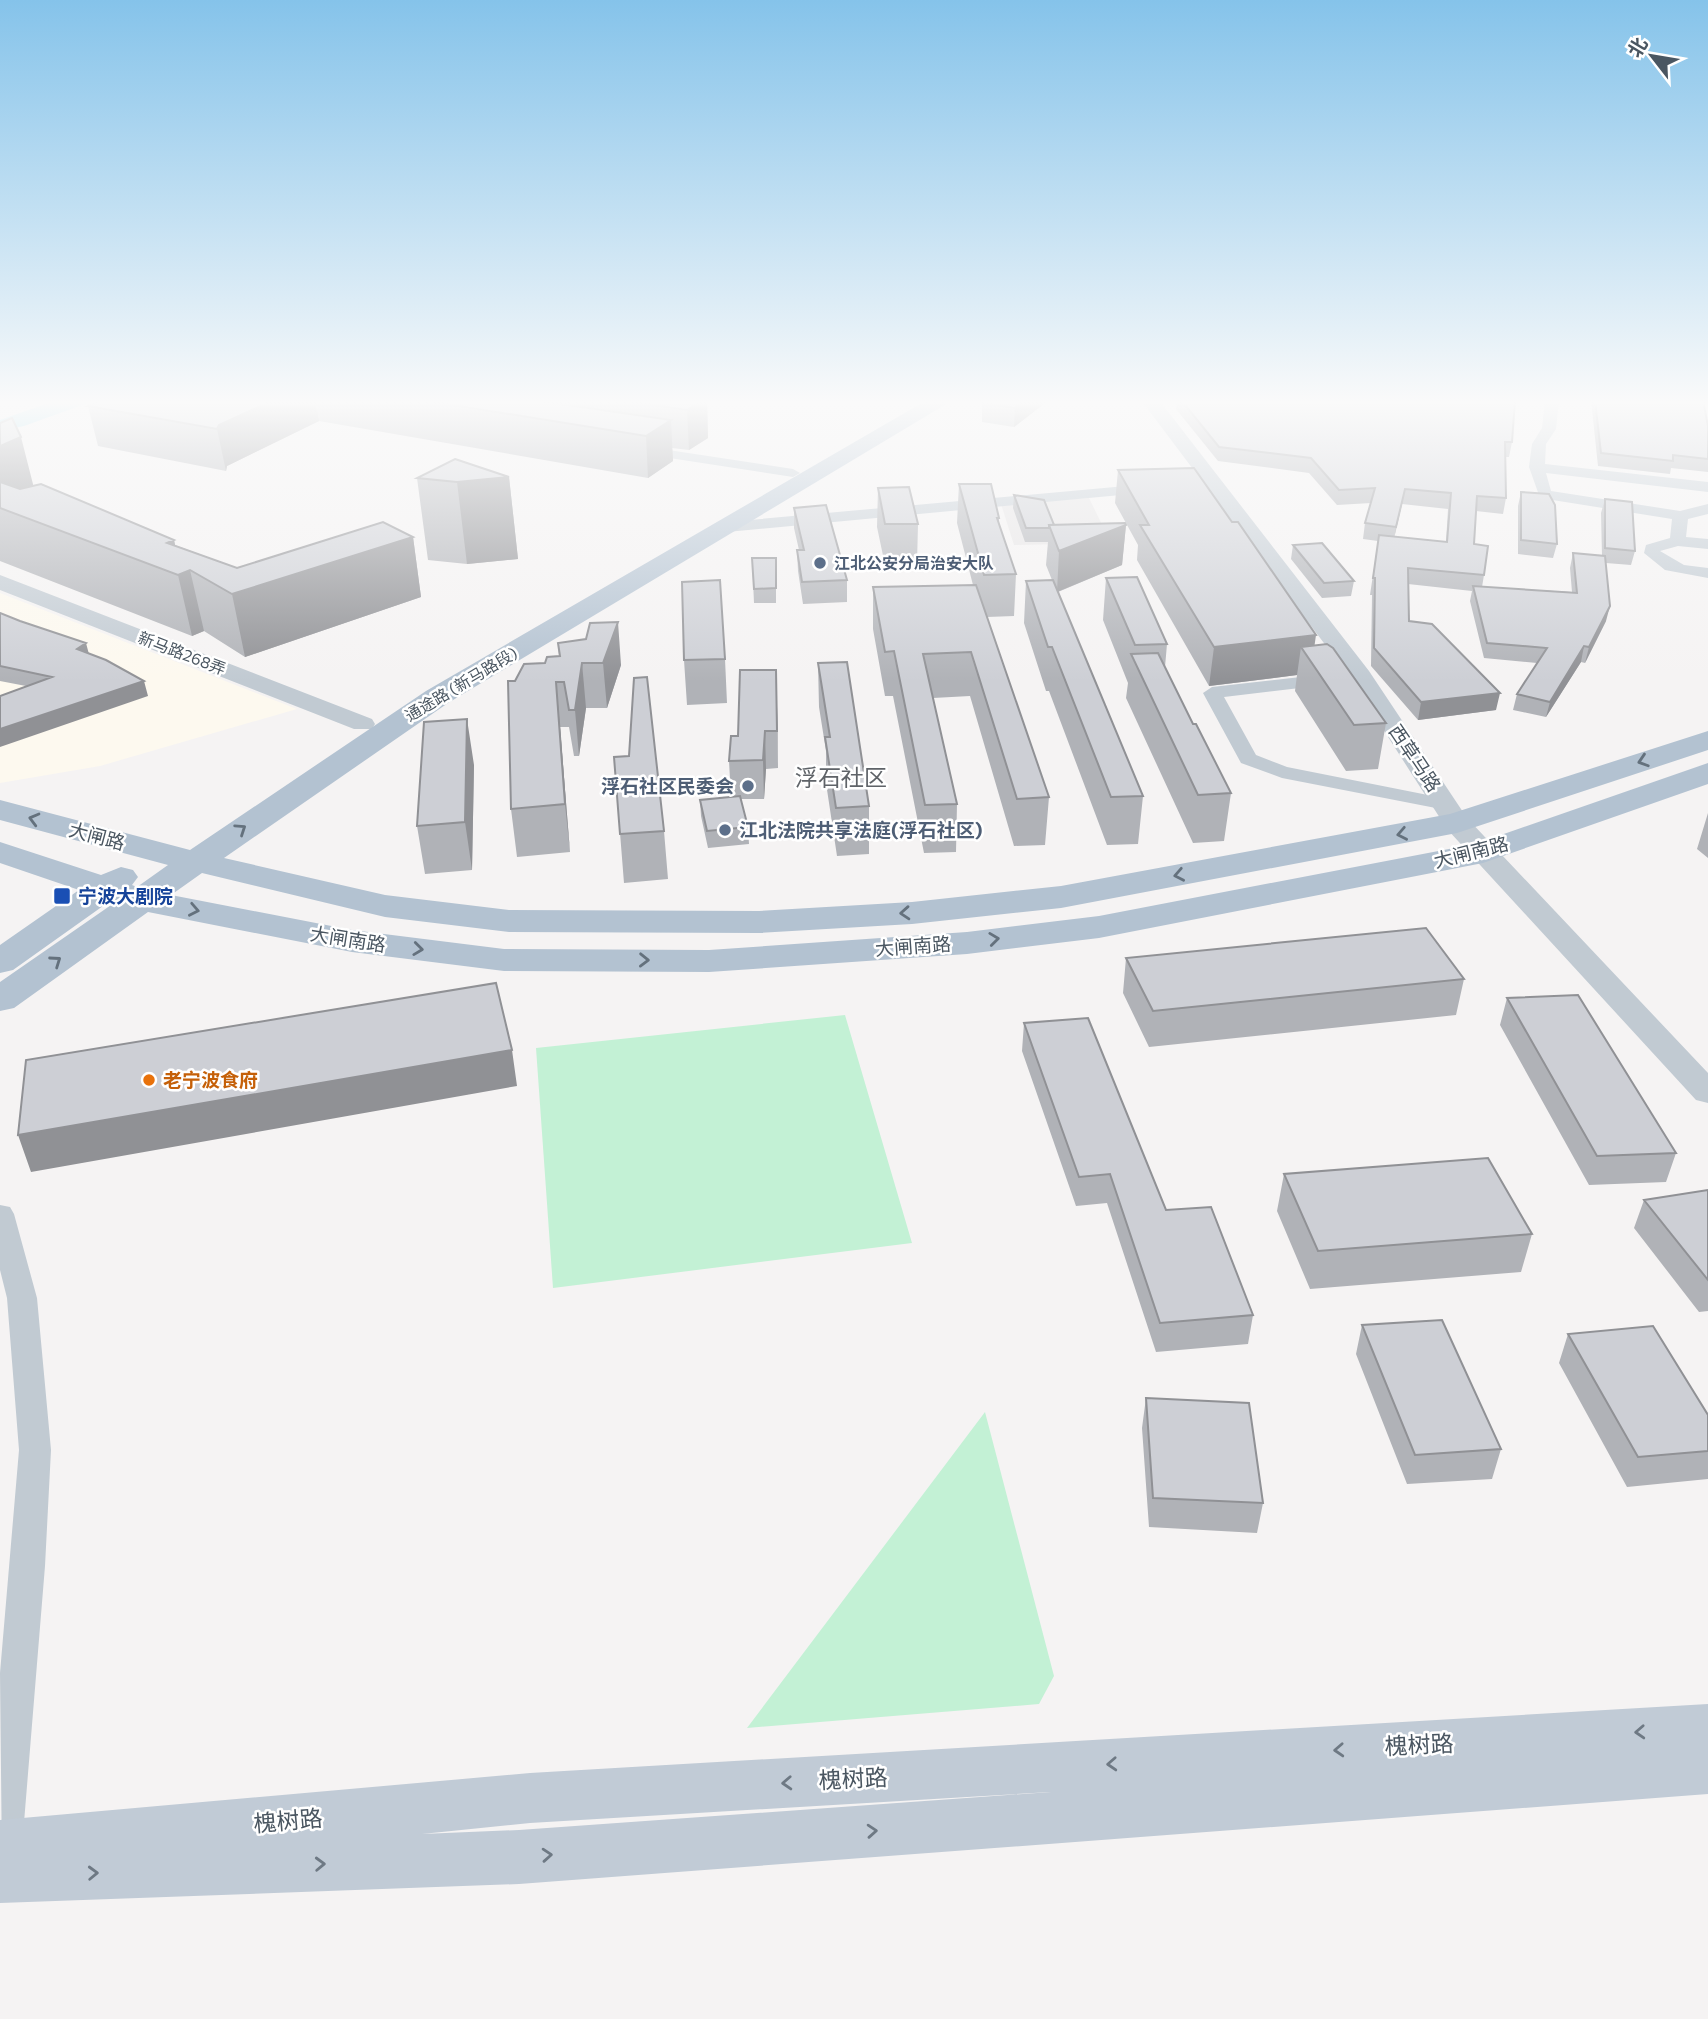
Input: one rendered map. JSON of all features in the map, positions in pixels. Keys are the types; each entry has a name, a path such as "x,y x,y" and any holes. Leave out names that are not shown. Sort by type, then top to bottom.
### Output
{"main road":[{"name":"通途路 (新马路段)","path":"0,962 104,888 363,724 757,494"},
{"name":"通途路 (新马路段)","path":"0,1000 195,861 437,696 782,494"},
{"name":"大闸南路","path":"195,861 385,906 509,921 759,922 912,913 1061,897 1451,814 1708,740"},
{"name":"大闸南路","path":"104,888 141,900 352,941 504,960 709,961 967,943 1099,927 1483,853 1708,773"},
{"name":"大闸路","path":"0,810 195,861"},
{"path":"0,852 104,888"},
{"name":"槐树路","path":"1,1857 530,1798 1708,1728"},
{"path":"1,1857 519,1857 1708,1769"}],"street":[{"path":"727,527 1089,494"},
{"name":"西草马路","path":"1212,494 1361,676 1451,814 1483,853 1708,1093"},
{"path":"1545,494 1680,516 1708,509"},
{"path":"1678,541 1680,516"},
{"path":"1708,544 1678,541 1652,548 1652,554 1661,563 1678,569 1708,573"},
{"name":"新马路268弄","path":"0,582 363,724"},
{"path":"1361,676 1212,693 1248,759 1282,772 1451,814"},
{"path":"0,1214 22,1298 35,1450 28,1566 1,1857"}],"shaded area":[{"path":"1089,498 1111,543 1014,545 1001,504"},
{"path":"0,593 297,709 100,766 0,783"}],"green space":[{"path":"845,1015 912,1243 553,1288 536,1048"},
{"path":"985,1412 1054,1676 1039,1704 747,1728"}],"building":[{"path":"0,494 65,494 174,540 167,543 237,568 383,522 413,537 232,594 190,570 178,575 0,508"},
{"path":"879,494 911,494 918,524 885,524"},
{"path":"962,494 993,494 997,518 1016,574 984,575"},
{"path":"1132,494 1212,494 1232,522 1238,522 1316,635 1214,647 1140,525 1149,525"},
{"path":"1373,494 1404,494 1396,527 1365,523"},
{"path":"1451,494 1506,494 1506,498 1477,496 1474,544 1488,546 1484,575 1408,568 1409,621 1432,624 1500,693 1421,702 1374,648 1373,578 1379,535 1447,542"},
{"path":"1521,494 1549,494 1555,505 1557,544 1521,540"},
{"path":"1014,495 1044,500 1054,525 1049,525 1049,528 1026,528"},
{"path":"1605,499 1632,502 1635,551 1605,548"},
{"name":"江北公安分局治安大队","path":"826,505 847,580 802,582 797,550 804,550 794,508"},
{"path":"1049,525 1126,525 1059,551"},
{"path":"1322,543 1354,581 1324,583 1293,545"},
{"path":"1573,553 1605,556 1610,606 1589,647 1584,646 1550,702 1517,694 1547,648 1487,643 1473,586 1577,593"},
{"path":"752,558 776,558 776,588 754,589"},
{"path":"1137,577 1167,644 1135,645 1106,578"},
{"path":"720,580 725,659 684,660 682,582"},
{"path":"1053,580 1143,796 1111,797 1052,647 1048,647 1026,581"},
{"path":"976,585 1049,797 1017,799 971,652 923,654 957,804 925,805 894,651 885,652 873,587"},
{"path":"0,613 86,643 77,649 106,660 144,681 0,729 0,696 52,677 0,666"},
{"path":"618,622 603,663 582,663 575,710 569,710 564,682 556,682 565,804 511,809 508,681 515,681 524,664 545,663 547,657 560,656 558,643 586,639 590,623"},
{"path":"1327,644 1333,648 1386,723 1354,725 1301,647"},
{"path":"1158,653 1231,793 1198,795 1131,654"},
{"path":"847,662 869,806 836,808 825,737 830,737 818,663"},
{"path":"740,670 776,670 777,731 765,731 763,760 729,761 731,736 738,736"},
{"path":"647,677 664,831 620,834 614,757 629,756 634,678"},
{"path":"467,719 465,822 417,826 424,722"},
{"path":"740,796 748,827 707,831 700,800"},
{"path":"1426,928 1464,979 1153,1011 1126,958"},
{"path":"496,983 512,1050 18,1135 26,1060"},
{"path":"1578,995 1676,1153 1597,1156 1507,998"},
{"path":"1088,1018 1166,1210 1211,1207 1253,1315 1160,1323 1110,1174 1079,1177 1024,1023"},
{"path":"1488,1158 1532,1234 1318,1251 1284,1174"},
{"path":"1708,1190 1708,1280 1644,1200"},
{"path":"1442,1320 1501,1449 1415,1455 1362,1325"},
{"path":"1653,1326 1708,1415 1708,1451 1638,1457 1568,1334"},
{"path":"1146,1398 1249,1403 1263,1503 1153,1498"}],"place":[{"name":"江北公安分局治安大队","path":"820,563"},
{"name":"浮石社区民委会","path":"748,786"},
{"name":"江北法院共享法庭(浮石社区)","path":"725,830"},
{"name":"宁波大剧院","path":"62,896"},
{"name":"老宁波食府","path":"149,1080"}],"district":[{"name":"浮石社区","path":"841,778"}]}
